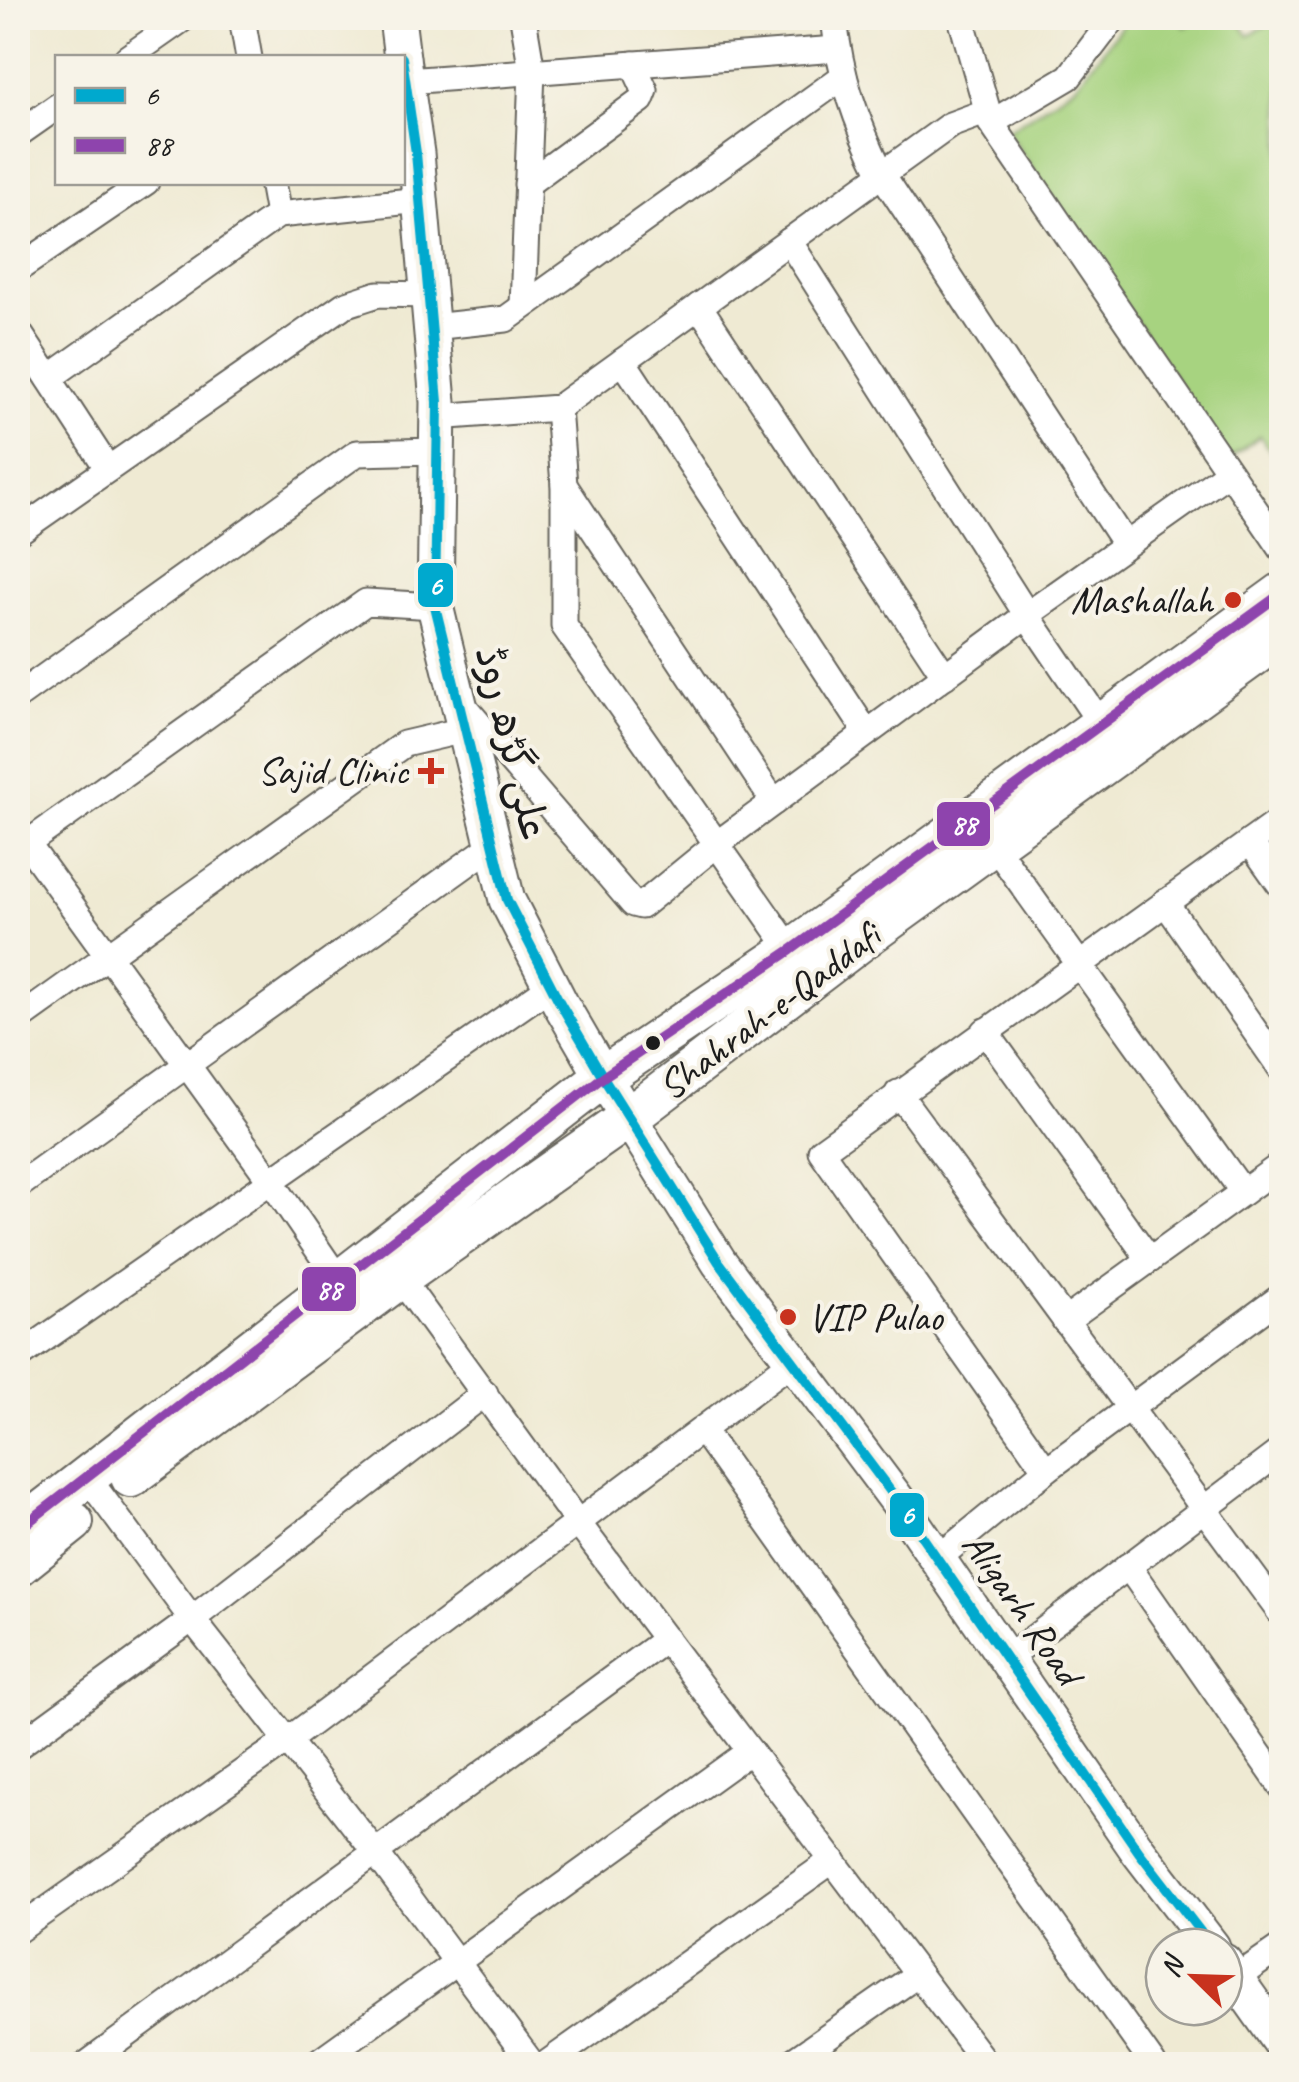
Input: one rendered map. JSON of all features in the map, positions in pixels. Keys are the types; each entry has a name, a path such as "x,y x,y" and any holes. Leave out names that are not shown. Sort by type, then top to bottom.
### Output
{"main road":[{"name":"علی گڑھ روڈ","path":"397,18 403,55"},
{"name":"علی گڑھ روڈ","path":"405,73 430,311 437,434 436,606 507,900 551,986 628,1118"},
{"name":"Shahrah-e-Qaddafi","path":"18,1566 95,1487 340,1282 603,1077 790,950 1282,593"},
{"name":"Shahrah-e-Qaddafi","path":"18,1530 95,1487 628,1118 839,956 1282,635"},
{"name":"Aligarh Road","path":"628,1118 720,1262 937,1558 1139,1852 1197,1927"},
{"path":"1244,1990 1282,2044"}],"street":[{"path":"131,55 184,18"},
{"path":"242,18 248,55"},
{"path":"522,18 532,71 523,306"},
{"path":"834,18 837,48 856,122 882,174 1126,544"},
{"path":"961,18 990,117 1282,549"},
{"path":"18,696 357,454 558,408 950,126 990,117 1069,77 1114,18"},
{"path":"405,65 532,71 837,48"},
{"path":"528,184 641,100 645,90 633,64"},
{"path":"18,532 344,306 378,294 430,311 506,319 844,76"},
{"path":"18,134 55,108"},
{"path":"18,269 142,185"},
{"path":"273,185 278,215"},
{"path":"49,378 278,215 420,200"},
{"path":"789,242 1027,616 1101,724"},
{"path":"699,306 945,676"},
{"path":"18,331 25,359 49,378 108,468"},
{"path":"623,361 867,733"},
{"path":"558,408 564,485 564,626 790,950"},
{"path":"18,1020 404,744 461,714 633,904 641,906 717,844 867,733 1229,472"},
{"path":"564,485 774,802"},
{"path":"340,1282 107,954 21,841 366,602 436,606"},
{"path":"1046,1470 820,1151 1282,819"},
{"path":"1250,842 1282,887"},
{"path":"994,844 1242,1192"},
{"path":"18,1186 493,846"},
{"path":"1166,902 1282,1070"},
{"path":"18,1357 551,986"},
{"path":"985,1031 1150,1260"},
{"path":"898,1094 1203,1508 1272,1580 1282,1615"},
{"path":"1065,1321 1282,1164"},
{"path":"400,1278 578,1522 986,2064"},
{"path":"937,1558 1046,1470 1282,1296"},
{"path":"18,1930 286,1740 793,1361"},
{"path":"18,1746 192,1619 486,1393"},
{"path":"702,1430 1153,2064"},
{"path":"1006,1658 1282,1450"},
{"path":"95,1487 192,1619 376,1853 532,2064"},
{"path":"1128,1566 1282,1787"},
{"path":"87,2064 666,1639"},
{"path":"315,2064 750,1751"},
{"path":"546,2064 832,1860"},
{"path":"1244,1964 1282,1946"},
{"path":"788,2064 918,1974"},
{"path":"1270,2064 1282,2056"}],"green space":[{"path":"1128,18 1179,18 1185,27 1201,18 1236,18 1248,35 1281,18 1281,465 1260,436 1229,459 1007,131 1075,86"}],"transit line":[{"name":"6","path":"405,78 416,153 438,402 435,606 507,900 603,1077 719,1262 897,1500 1139,1852 1197,1927"},
{"name":"88","path":"18,1530 603,1077 791,950 1282,593"}],"place":[{"name":"Mashallah","path":"1233,600"},
{"name":"Sajid Clinic","path":"431,771"},
{"name":"VIP Pulao","path":"788,1317"}]}
